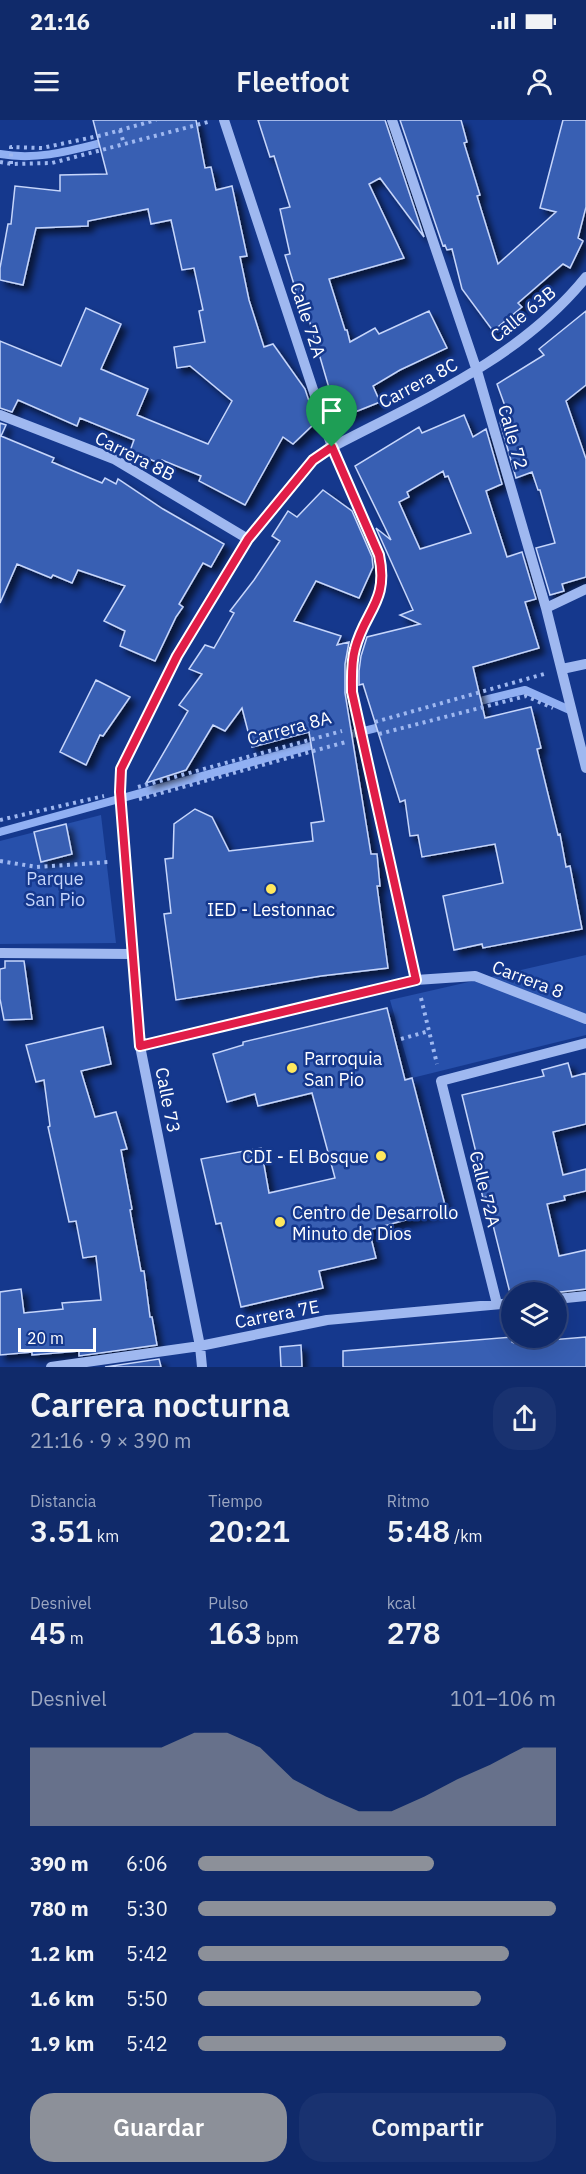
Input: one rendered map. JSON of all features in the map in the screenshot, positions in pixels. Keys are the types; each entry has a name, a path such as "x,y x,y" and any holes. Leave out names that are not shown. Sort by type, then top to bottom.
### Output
{"street":[{"name":"Calle 72A","path":"224,120 332,447 379,555 382,587 354,650 352,692 364,737 416,980"},
{"name":"Calle 72","path":"392,120 477,370 546,608 586,768"},
{"name":"Calle 63B","path":"477,370 525,337 567,301 586,277"},
{"name":"Carrera 8C","path":"313,460 332,447 477,370"},
{"name":"Carrera 8B","path":"0,415 114,459 248,539"},
{"name":"Calle 73","path":"202,1367 200,1346 140,1046 124,860 121,769 177,656 248,539 313,460"},
{"path":"546,608 586,589"},
{"path":"562,669 586,664"},
{"path":"0,953 132,954"},
{"name":"Carrera 8","path":"140,1046 416,980 475,976 586,1019"},
{"path":"441,1081 586,1043"},
{"name":"Calle 72A","path":"441,1081 497,1304"},
{"path":"567,1298 586,1296"},
{"name":"Carrera 7E","path":"51,1367 200,1346 327,1320 501,1304"}],"path":[{"path":"11,164 11,147 42,148 156,120"},
{"path":"0,162 52,163 214,120"},
{"path":"120,130 124,144"},
{"name":"Carrera 8A","path":"0,820 120,792 562,669"},
{"path":"0,861 37,867 124,860"},
{"path":"416,980 441,1081"},
{"path":"401,1039 429,1031"}],"green space":[{"name":"Parque San Pio","path":"101,815 116,943 0,944 0,841"},
{"path":"586,955 586,1035 412,1078 390,1000"}],"building":[{"path":"93,120 196,120 205,168 211,167 216,190 232,186 247,256 240,257 249,300 264,347 273,344 305,389 316,422 293,444 283,437 245,505 199,481 201,476 162,460 161,464 130,451 134,440 80,418 77,426 18,400 12,412 0,408 0,341 61,366 86,308 121,324 101,369 148,389 137,415 208,444 232,401 190,366 177,368 174,347 205,342 199,311 203,310 194,268 182,270 171,220 151,224 148,209 88,221 88,226 36,228 23,285 0,280 8,224 11,224 15,186 60,191 60,175 107,174"},
{"path":"258,120 385,120 424,237 380,178 369,184 404,258 329,279 350,342 375,328 379,334 429,311 447,348 400,370 373,386 380,402 345,416 339,400 334,405 308,316 304,317 285,255 290,254 280,209 290,207 274,156 270,157"},
{"path":"400,120 461,120 467,142 464,143 480,195 477,196 498,264 556,212 540,208 563,120 586,120 586,207 578,238 583,241 570,268 563,264 518,303 522,307 493,331 462,289 452,249 447,250 445,245 443,246"},
{"path":"586,311 586,385 566,401 586,459 586,577 562,584 564,591 550,595 536,548 555,543 540,490 538,490 532,472 516,478 500,422 509,417 497,384 544,355 539,349"},
{"path":"464,415 473,437 486,429 502,484 486,491 507,557 522,552 536,599 525,602 539,648 473,667 485,718 531,707 541,748 537,749 558,835 560,834 566,867 570,866 582,929 483,948 482,944 454,950 443,896 503,883 495,844 422,857 418,835 410,836 405,800 400,802 363,684 359,685 361,656 367,637 420,624 400,615 413,610 376,528 391,540 355,466 419,427 422,433","holes":["443,471 445,477 448,476 471,533 420,549 399,502 409,497 407,492"]},
{"path":"0,423 6,425 1,436 54,458 52,462 102,483 105,478 116,484 118,479 163,509 224,544 211,567 203,563 179,604 183,607 155,661 120,646 125,631 104,621 125,586 78,570 72,583 53,575 51,578 17,564 0,603"},
{"path":"323,490 352,511 372,557 373,567 359,598 316,581 294,621 341,636 337,645 349,642 345,664 345,693 371,854 377,854 380,886 377,886 388,968 321,976 176,1000 164,914 171,913 165,859 173,858 174,824 195,809 212,817 229,851 313,841 311,823 324,821 309,732 252,747 242,708 225,731 213,725 186,770 146,783 188,711 179,705 202,674 189,669 205,645 214,648 234,613 230,611 280,541 272,536 288,511 297,517"},
{"path":"96,680 130,697 103,736 100,735 86,765 60,752"},
{"path":"66,824 72,854 41,862 34,832"},
{"path":"5,961 24,961 32,1019 4,1020 0,999 0,969 5,968"},
{"path":"387,1008 405,1080 412,1078 446,1209 369,1230 376,1258 319,1271 323,1288 241,1307 221,1223 216,1224 201,1159 261,1148 269,1193 335,1178 312,1093 258,1106 255,1094 227,1102 213,1054 243,1045 243,1042"},
{"path":"103,1027 111,1064 81,1071 95,1117 116,1112 127,1149 121,1150 132,1209 130,1210 157,1345 79,1356 79,1351 0,1355 0,1292 21,1289 24,1313 63,1309 62,1303 101,1300 96,1256 83,1258 76,1221 69,1222 48,1127 50,1126 44,1080 36,1082 26,1045"},
{"path":"568,1063 572,1077 586,1073 586,1124 553,1132 563,1175 586,1169 586,1191 564,1196 565,1200 547,1204 559,1256 586,1250 586,1289 567,1291 567,1282 507,1282 486,1197 483,1198 477,1174 481,1173 462,1095 544,1076 542,1070"},
{"path":"586,1337 586,1367 343,1367 343,1351 501,1338 501,1348 567,1348 567,1339"},
{"path":"301,1345 302,1367 281,1367 280,1347"},
{"path":"159,1359 161,1367 105,1367"}],"waterway":[{"path":"0,154 42,155 109,141"},
{"path":"472,703 525,690 572,711"},
{"path":"344,736 384,726"},
{"path":"0,832 321,743"}],"place":[{"name":"IED - Lestonnac","path":"271,889"},
{"name":"Parroquia San Pio","path":"292,1068"},
{"name":"CDI - El Bosque","path":"381,1156"},
{"name":"Centro de Desarrollo Minuto de Dios","path":"280,1222"}],"route":[{"path":"332,447 379,555 382,571 382,587 376,604 362,629 354,650 352,692 364,737 416,980 140,1046 120,792 121,769 177,656 248,539 313,460 332,447"}]}
